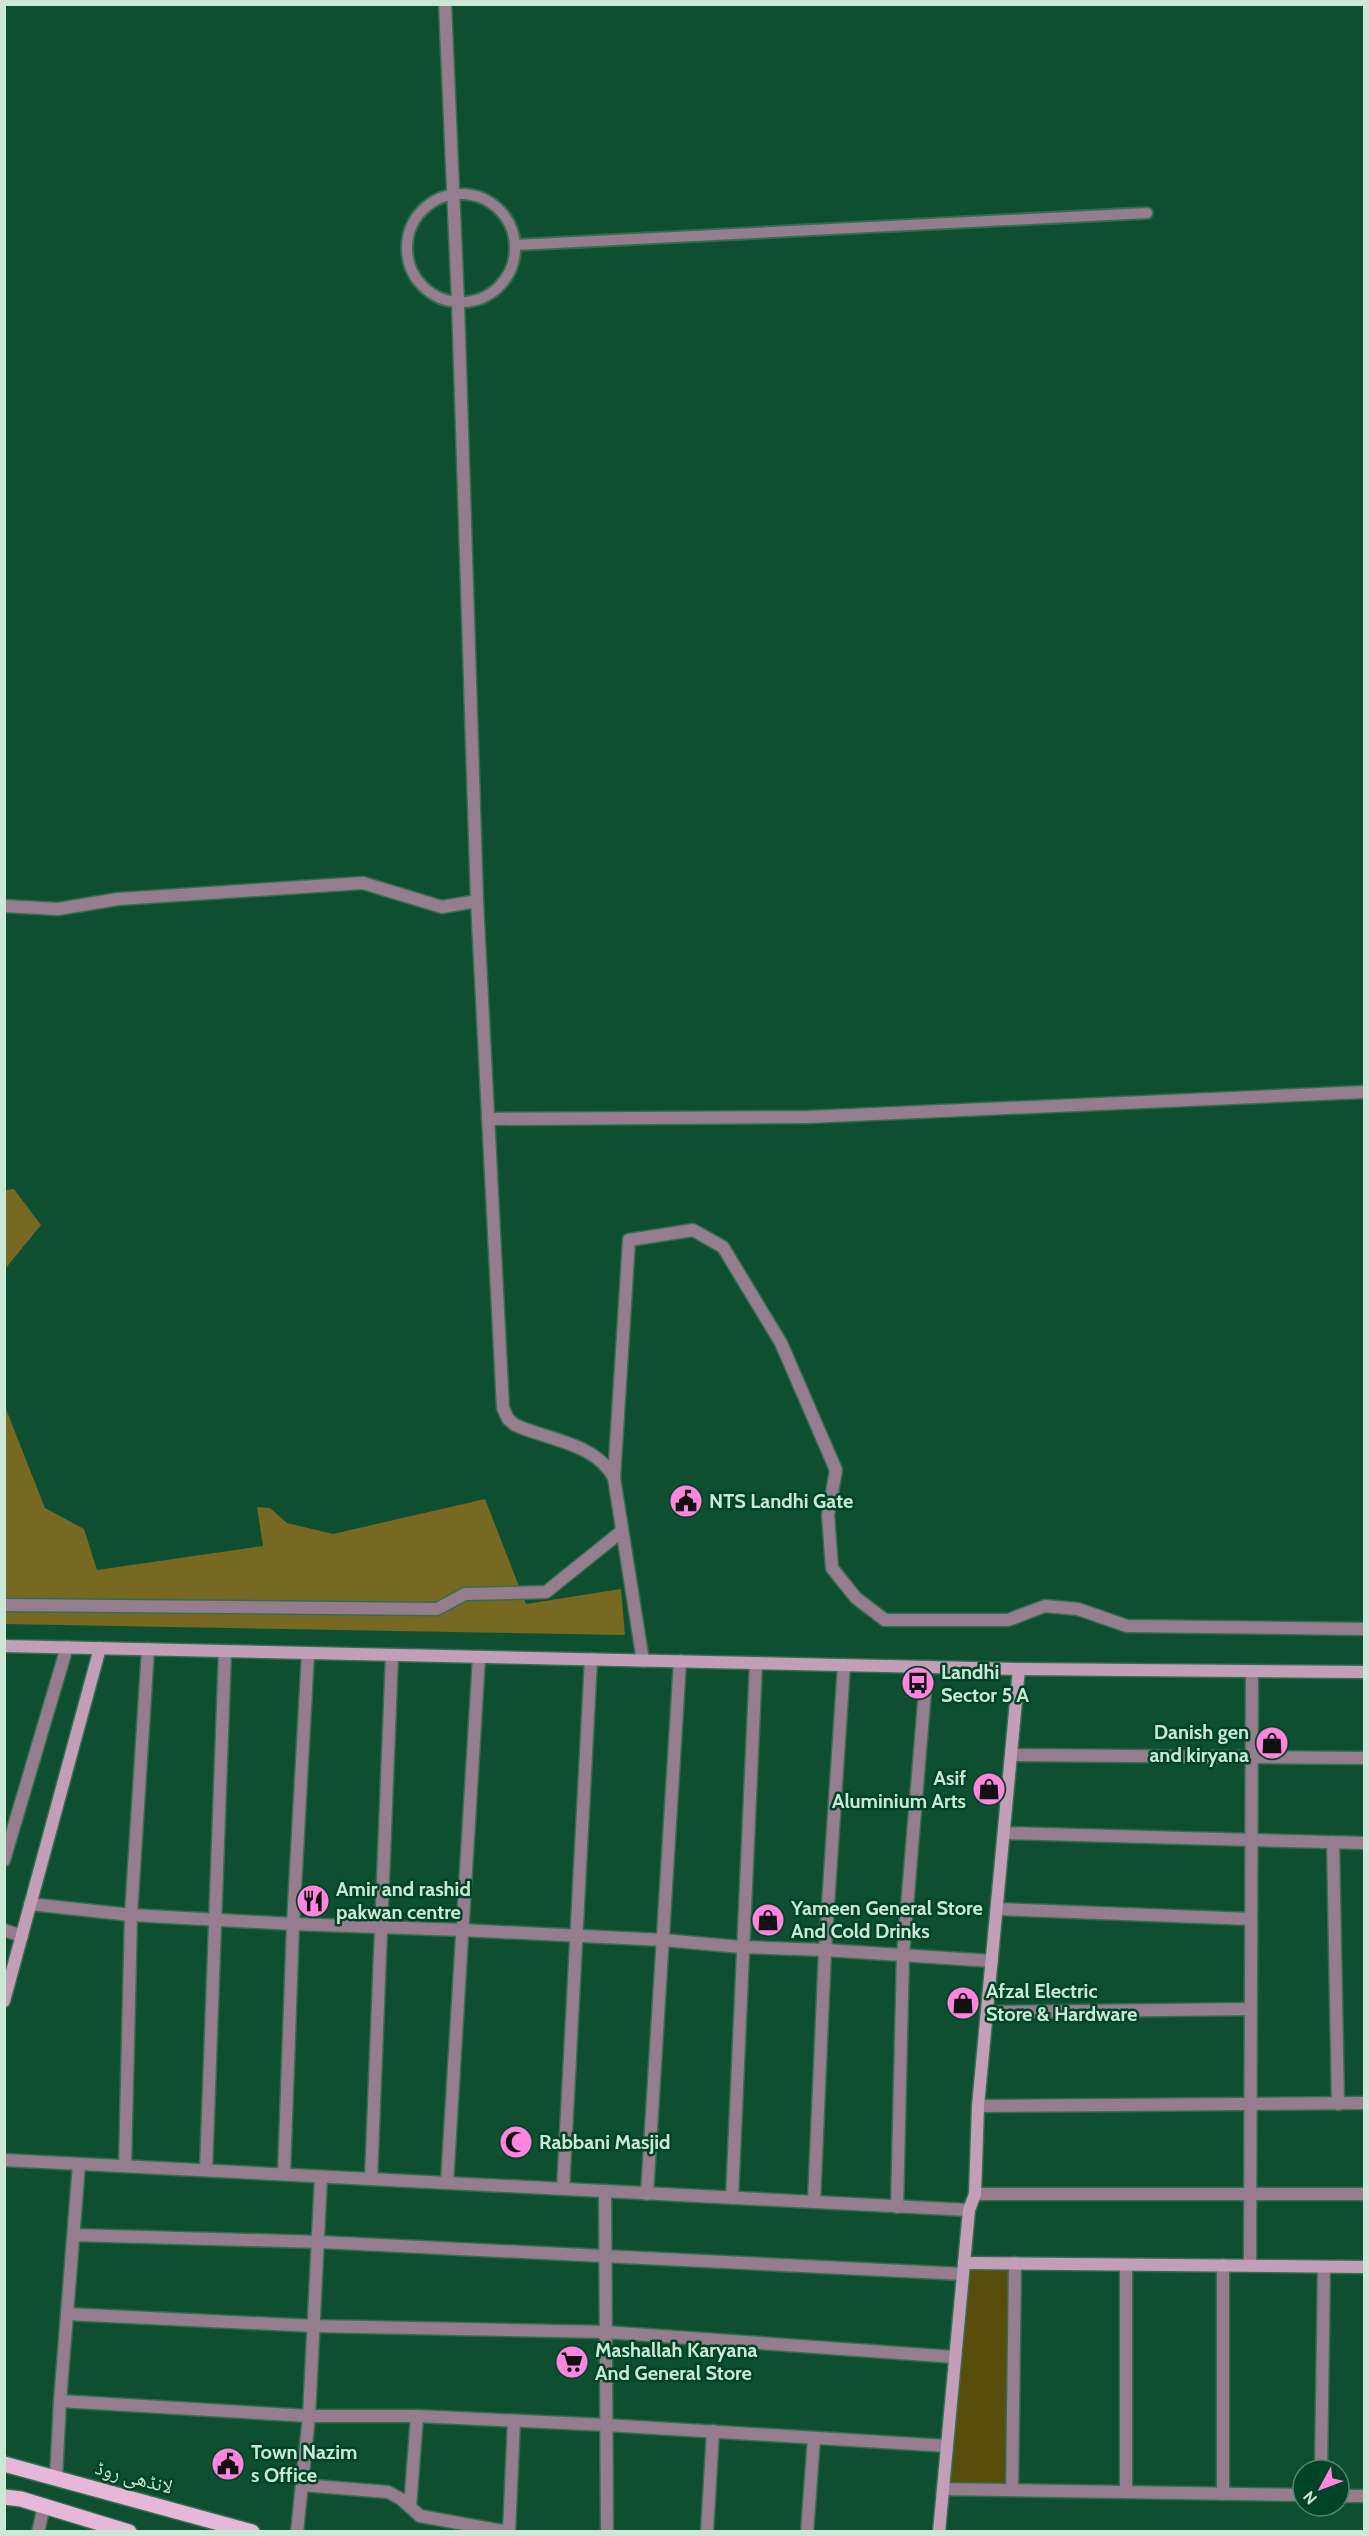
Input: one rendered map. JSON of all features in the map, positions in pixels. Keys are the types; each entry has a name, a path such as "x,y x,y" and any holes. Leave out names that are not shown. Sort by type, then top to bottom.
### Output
{"main road":[{"name":"لانڈھی روڈ","path":"4,2464 252,2532"},
{"path":"4,2497 45,2506 124,2531"}],"street":[{"path":"446,4 477,901 503,1408 514,1425 593,1454 609,1468 614,1478"},
{"path":"4,906 58,909 118,899 363,883 442,906 477,901"},
{"path":"488,1119 808,1117 1365,1092"},
{"path":"644,1660 614,1478 629,1240 693,1230 723,1247 781,1343 836,1470 828,1515 832,1568 856,1598 885,1620 1008,1620 1045,1605 1078,1610 1127,1626 1365,1629"},
{"path":"4,1605 437,1609 465,1594 546,1592 622,1532"},
{"path":"4,1646 1019,1669 1365,1672"},
{"path":"4,1860 67,1647"},
{"path":"4,2001 100,1648"},
{"path":"125,2166 131,1915 148,1649"},
{"path":"206,2170 225,1651"},
{"path":"284,2174 293,1924 308,1653"},
{"path":"371,2179 392,1655"},
{"path":"447,2183 479,1657"},
{"path":"563,2189 591,1659"},
{"path":"647,2194 680,1661"},
{"path":"732,2198 741,1947 756,1663"},
{"path":"814,2202 825,1950 844,1665"},
{"path":"897,2207 903,1955 927,1667"},
{"path":"939,2532 969,2210 975,2194 978,2106 1019,1669"},
{"path":"1250,2266 1252,1671"},
{"path":"1011,1755 1365,1758"},
{"path":"1004,1833 1365,1843"},
{"path":"1332,1842 1338,2104"},
{"path":"30,1904 131,1915 663,1940 741,1947 992,1961"},
{"path":"997,1909 1251,1919"},
{"path":"4,1930 22,1936"},
{"path":"987,2012 1250,2009"},
{"path":"978,2106 1365,2103"},
{"path":"4,2160 969,2210"},
{"path":"56,2478 60,2401 80,2164"},
{"path":"297,2532 309,2416 320,2242 321,2176"},
{"path":"604,2191 607,2532"},
{"path":"975,2194 1365,2193"},
{"path":"74,2235 320,2242 964,2268 1015,2263 1365,2267"},
{"path":"1012,2490 1015,2263"},
{"path":"1126,2265 1126,2492"},
{"path":"1223,2265 1223,2494"},
{"path":"1321,2458 1324,2267"},
{"path":"67,2314 314,2326 605,2332 955,2356"},
{"path":"60,2401 309,2416 417,2416 606,2425 947,2446"},
{"path":"410,2507 417,2416"},
{"path":"302,2485 388,2492 420,2516 508,2532 514,2421"},
{"path":"707,2532 714,2431"},
{"path":"807,2532 814,2438"},
{"path":"943,2489 1291,2495"},
{"path":"38,2532 45,2506"}],"lane":[{"path":"453,194 471,194 488,201 502,212 512,228 515,245 512,268 500,287 480,299 458,303 428,292 417,280 409,266 406,250 408,234 414,219 424,207 438,198 453,194"},
{"path":"515,245 1147,213"}],"shaded area":[{"path":"14,1189 41,1225 5,1269 5,1190"},
{"path":"4,1404 45,1508 84,1529 97,1570 263,1546 257,1507 270,1508 287,1523 333,1534 485,1499 526,1604 621,1589 625,1635 5,1624"},
{"path":"964,2263 1015,2263 1012,2490 943,2489"}],"place":[{"name":"NTS Landhi Gate","path":"686,1501"},
{"name":"Landhi Sector 5 A","path":"918,1683"},
{"name":"Danish gen and kiryana","path":"1272,1743"},
{"name":"Asif Aluminium Arts","path":"989,1789"},
{"name":"Amir and rashid pakwan centre","path":"313,1901"},
{"name":"Yameen General Store And Cold Drinks","path":"768,1920"},
{"name":"Afzal Electric Store & Hardware","path":"963,2003"},
{"name":"Rabbani Masjid","path":"516,2142"},
{"name":"Mashallah Karyana And General Store","path":"572,2362"},
{"name":"Town Nazim s Office","path":"228,2464"}]}
